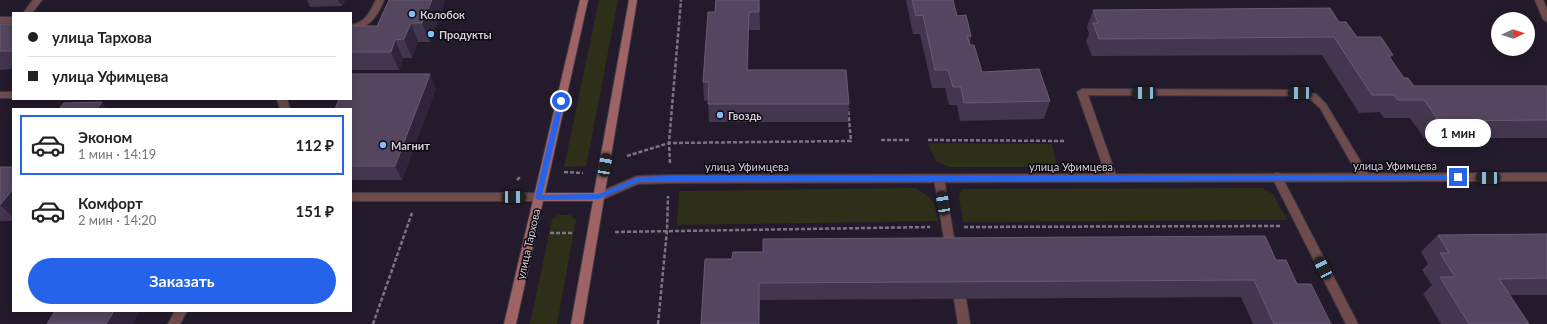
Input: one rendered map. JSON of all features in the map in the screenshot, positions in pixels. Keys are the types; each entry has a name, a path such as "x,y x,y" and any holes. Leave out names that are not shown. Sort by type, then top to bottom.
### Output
{"main road":[{"name":"улица Тархова","path":"510,324 584,0"},
{"path":"578,324 633,0"},
{"path":"538,197 599,197"}],"street":[{"path":"27,12 38,0"},
{"path":"352,28 361,27 368,23 380,0"},
{"path":"1539,0 1547,18"},
{"path":"0,20 12,20"},
{"path":"1112,178 1082,92 1300,93 1313,96 1323,106 1365,177"},
{"path":"0,95 12,95"},
{"name":"улица Уфимцева","path":"599,197 638,180 871,177 939,179 1365,177 1547,178"},
{"path":"1277,178 1352,324"},
{"path":"939,179 952,255"},
{"path":"352,197 538,197"},
{"path":"960,298 964,324"},
{"path":"174,324 180,312"}],"path":[{"path":"670,168 669,143 681,0"},
{"path":"627,156 669,143 851,141 847,100"},
{"path":"881,140 909,140"},
{"path":"928,140 1065,141"},
{"path":"564,172 583,172"},
{"path":"658,324 667,230 668,191"},
{"path":"373,324 417,197"},
{"path":"956,227 1288,226"},
{"path":"616,232 932,227"},
{"path":"550,233 572,233"}],"green space":[{"path":"599,0 618,0 587,162 586,166 564,167"},
{"path":"927,143 1052,144 1056,162 1051,167 949,167 937,162"},
{"path":"915,188 932,201 936,209 938,221 677,225 679,191"},
{"path":"1262,188 1273,194 1287,220 963,222 959,197 962,189"},
{"path":"558,215 570,215 576,220 557,324 530,324 552,220"}],"building":[{"path":"389,0 432,0 422,23 411,23 404,39 395,40 391,52 352,52 352,26 377,26"},
{"path":"716,0 759,0 759,12 749,12 747,70 846,70 849,104 708,104 709,82 703,82 708,12 715,12"},
{"path":"912,0 953,0 957,16 966,15 971,36 967,36 970,45 974,45 982,72 1039,69 1050,101 964,103 961,87 953,87 948,70 935,70 923,15 916,16"},
{"path":"1330,8 1339,22 1346,22 1357,37 1381,37 1393,55 1388,55 1404,78 1408,78 1414,86 1547,86 1547,120 1439,121 1424,100 1398,100 1394,95 1372,95 1334,37 1099,39 1093,23 1098,23 1093,10"},
{"path":"0,24 12,24 12,51 0,51"},
{"name":"Магнит","path":"352,74 430,74 395,166 352,166 352,108 335,108 339,100 352,100"},
{"path":"102,102 98,108 60,108 64,103"},
{"path":"0,167 12,167 12,190 0,205"},
{"path":"1547,234 1547,278 1499,279 1529,324 1469,324 1440,277 1455,277 1440,253 1449,253 1438,235"},
{"path":"1265,236 1276,260 1286,260 1297,284 1311,284 1331,324 1274,324 1254,280 759,283 759,324 701,324 705,259 732,259 733,252 763,252 763,239"},
{"path":"54,312 113,312 106,324 47,324"}],"place":[{"name":"Колобок","path":"412,14"},
{"name":"Продукты","path":"431,34"},
{"name":"Гвоздь","path":"720,115"},
{"name":"Магнит","path":"383,145"}],"route":[{"path":"561,101 538,197 599,197 638,180 669,179 871,177 939,179 1458,177"}]}
